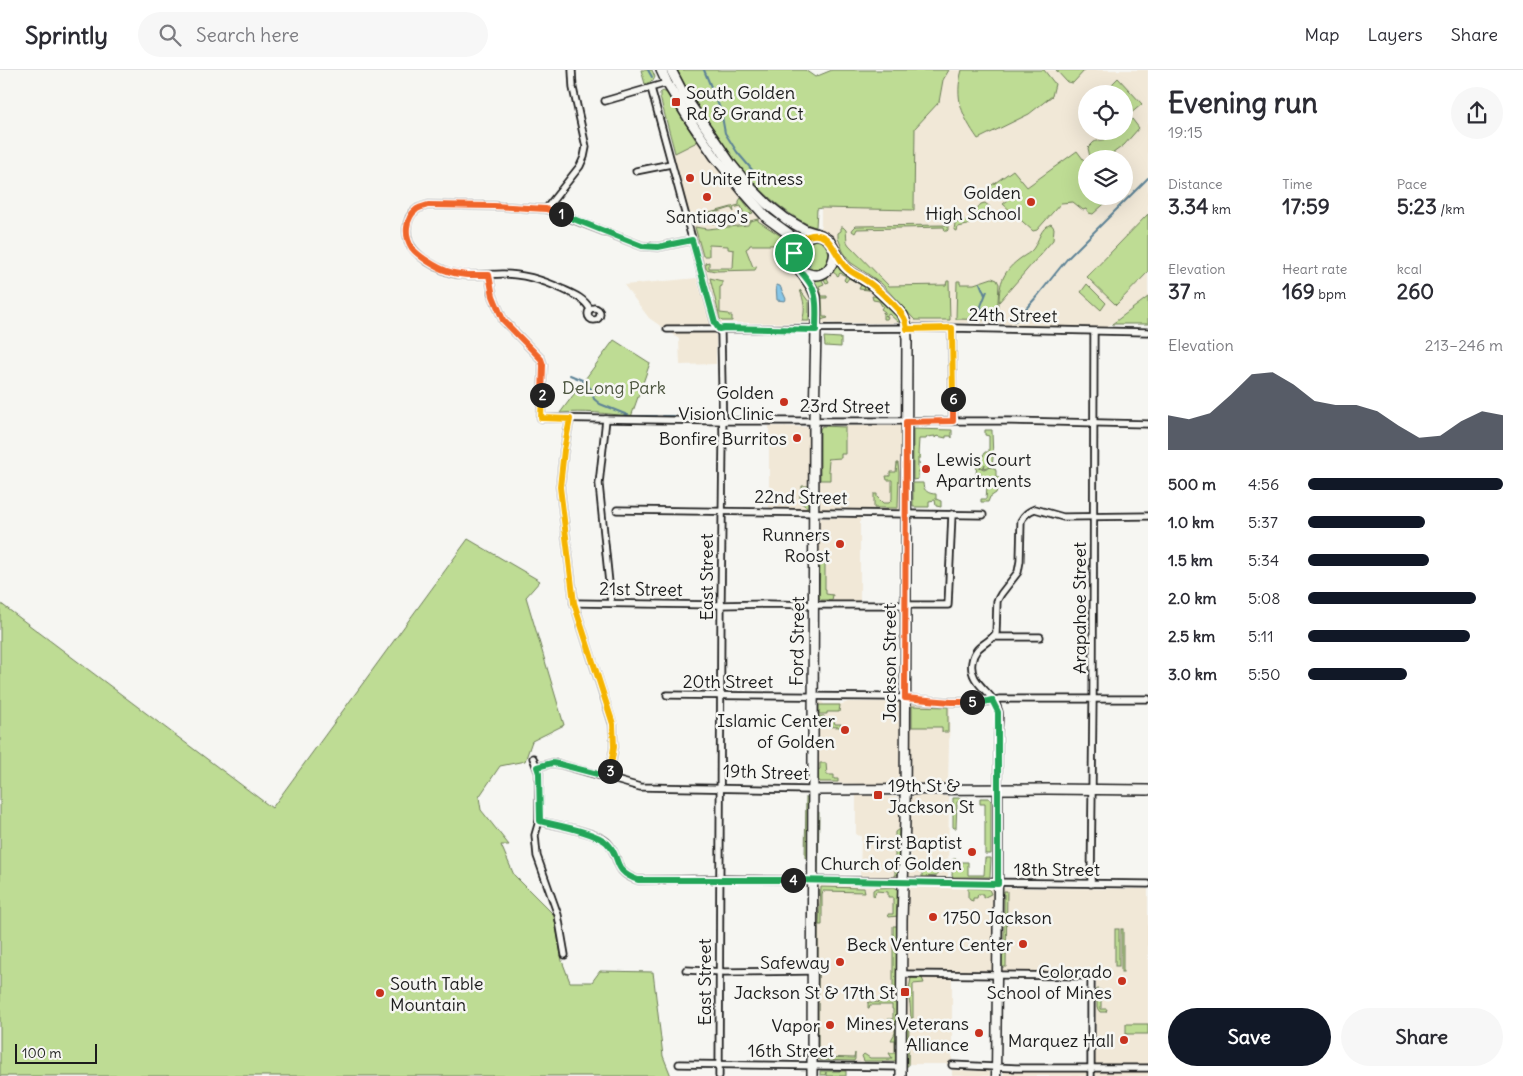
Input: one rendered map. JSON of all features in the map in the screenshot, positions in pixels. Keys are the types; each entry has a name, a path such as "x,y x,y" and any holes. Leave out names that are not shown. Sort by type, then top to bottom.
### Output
{"main road":[{"path":"661,70 671,77 731,164 754,192 773,210 786,219 805,230 829,240 834,251 832,265 823,273 811,275 800,270 794,262 793,242 789,234 767,218 738,185 700,135 671,77"},
{"path":"794,253 799,243 805,238 816,234"},
{"name":"Jackson Street","path":"834,251 844,266 852,273 872,284 899,311 905,319 907,329 905,790 901,1071"},
{"name":"Ford Street","path":"800,270 816,297 812,1076"},
{"name":"19th Street","path":"812,790 998,790 1010,794 1148,790"},
{"name":"19th Street","path":"1092,792 1148,796"}],"street":[{"path":"546,209 580,166 586,147 572,70"},
{"path":"605,101 651,88 671,77"},
{"name":"East Street","path":"651,88 715,323 721,334 723,421 721,511 720,1076"},
{"path":"636,171 671,164"},
{"path":"590,309 578,296 530,276 505,274 465,275 446,271 422,257 413,249 407,236 411,215 418,209 428,205 546,209 642,246 658,247 692,240"},
{"name":"23rd Street","path":"489,275 493,296 503,320 541,359 543,365 541,418 1148,424"},
{"path":"952,328 953,421"},
{"name":"24th Street","path":"667,329 816,330 952,328 1148,332"},
{"name":"Arapahoe Street","path":"1091,884 1094,332"},
{"path":"570,419 560,487 574,603 613,724 614,747 609,777"},
{"path":"606,419 599,484 611,603"},
{"path":"993,637 997,628 997,601 1018,572 1021,521 1026,514 1035,509 1063,517 1148,516"},
{"name":"22nd Street","path":"618,510 983,515"},
{"name":"21st Street","path":"574,603 814,606 948,605 952,514"},
{"path":"996,1076 998,712 992,700 972,674 971,664 976,650 993,637 1040,636"},
{"name":"20th Street","path":"667,695 888,697 951,702 1093,698 1148,699"},
{"path":"532,758 539,773 540,821 535,835 537,856 558,915 564,955"},
{"name":"19th Street","path":"537,767 552,763 559,764 640,787 812,790"},
{"name":"18th Street","path":"540,821 603,840 612,850 622,871 638,880 720,879 998,884 1148,884"},
{"path":"686,970 719,972 812,971"},
{"path":"902,974 1091,976 1091,1076"},
{"name":"16th Street","path":"679,1064 812,1066 901,1071"},
{"path":"952,1065 1148,1068"}],"shaded area":[{"name":"Golden High School","path":"949,70 1148,70 1148,297 1107,327 1016,326 997,323 916,323 916,326 911,326 878,284 849,265 841,254 833,236 821,230 821,208 914,210 915,128 939,102 943,80"},
{"path":"699,141 729,182 763,219 787,239 790,247 789,259 794,270 802,278 811,297 812,320 810,323 718,322 673,153"},
{"path":"837,263 864,283 900,317 901,325 898,325 898,323 823,324 820,322 816,287 811,278"},
{"path":"697,278 716,336 716,364 680,365 679,339 649,318 624,285"},
{"path":"902,425 903,429 902,510 820,509 820,426"},
{"path":"769,426 810,427 810,507 808,509 769,509"},
{"path":"821,518 860,518 860,601 821,601 819,599 819,522"},
{"path":"898,701 902,705 900,706 899,785 818,783 818,703 842,704 848,702"},
{"path":"909,704 950,707 948,784 912,784 909,780"},
{"path":"856,795 900,798 900,874 898,877 860,877 861,836 856,835"},
{"path":"913,796 949,796 948,877 910,877 907,874 911,871 910,799"},
{"path":"822,885 899,887 897,1062 816,1060 817,888"},
{"name":"Colorado School of Mines","path":"908,887 1148,889 1148,1076 1003,1076 1004,1072 1008,1071 1095,1071 1096,978 1090,972 952,970 952,1064 906,1064 905,977"},
{"path":"952,1070 989,1071 991,1076 952,1076"}],"green space":[{"path":"641,70 652,70 655,77 653,81 645,84"},
{"path":"677,70 805,70 815,77 832,70 949,70 943,80 939,102 915,128 914,210 821,208 817,209 816,227 799,220 773,201 732,158"},
{"path":"962,70 1044,70 1055,84 1052,96 1029,114 978,139 964,114 959,98"},
{"path":"1056,70 1085,70 1073,83 1067,82"},
{"path":"1118,78 1124,85 1111,85"},
{"path":"663,91 667,93 697,142 675,153 660,97 660,93"},
{"path":"1133,94 1142,104 1133,112"},
{"path":"1133,120 1139,128 1133,135"},
{"path":"1128,140 1117,150 1088,150 1088,148 1094,142"},
{"path":"1077,151 1078,205 1103,205 1093,214 1089,213 1086,209 1083,210 1073,202 1061,203 1037,230 1033,231 1003,204 1008,200 991,191 992,185 1013,170 1027,187"},
{"path":"741,198 753,213 744,214 741,206 733,208 734,212 731,208 715,213 718,223 713,223 710,214 698,217 699,222 692,221 691,218 739,205"},
{"path":"985,203 990,207 986,212 982,211 968,225 958,227 957,231 954,230 955,223 967,220 981,204"},
{"path":"1148,214 1148,272 1116,305 1087,277"},
{"path":"758,219 758,221 781,236 786,243 780,245 750,245 746,249 753,267 757,266 755,270 715,271 706,269 705,263 709,262 709,268 733,268 734,250 728,249 728,246 709,245 709,256 703,256 695,227 707,229 748,225 750,221"},
{"path":"1051,224 1054,228 1053,240 999,302 1001,282 1010,267 1032,250 1044,228"},
{"path":"948,225 947,231 945,231 944,227 857,229 855,233 852,231 856,226"},
{"path":"841,227 846,230 849,245 889,286 946,285 947,281 949,281 950,320 915,320 881,283 850,262 838,238"},
{"path":"814,240 825,244 829,255 825,266 814,270 803,266 799,255 803,244"},
{"path":"837,265 870,288 869,290 859,289 861,285 849,278 846,282 844,280 846,276 840,273 838,276 833,272 827,278 829,282 826,283 824,279 822,280 824,284 819,286 822,296 827,296 827,298 822,298 823,317 828,318 822,320 819,319 816,287 813,281"},
{"path":"710,278 722,281 722,286 720,287 720,313 732,316 732,321 722,321 720,319"},
{"path":"992,278 997,280 999,284 997,320 956,319 957,281 960,281 960,284 974,284"},
{"path":"1087,284 1106,303 1101,310 1081,292"},
{"path":"800,290 809,302 809,321 802,321 804,306"},
{"path":"872,296 881,299 889,305 902,322 898,322 889,314 886,316 888,317 887,319 883,319 883,312 885,314 885,312 881,309 883,306 879,301 873,300"},
{"path":"1148,297 1148,324 1112,324"},
{"path":"824,337 841,338 841,347 825,346"},
{"name":"DeLong Park","path":"614,340 650,363 631,417 596,413 560,413"},
{"path":"822,426 845,427 845,454 841,454 841,458 827,459 829,461 828,471 830,471 830,480 820,480 820,429"},
{"path":"913,429 952,430 952,438 951,436 946,436 946,438 937,436 935,438 935,436 919,439 918,455 920,455 920,458 918,458 918,463 920,463 918,464 918,469 920,471 918,471 918,479 913,480"},
{"path":"985,430 992,430 993,458 992,466 984,468 985,464 983,468 978,465 985,452 989,452 989,436 985,435"},
{"path":"897,463 899,473 898,508 874,508 874,494 877,494 877,497 883,503 889,503 892,499 892,480 887,480 886,476 890,476 890,472 896,472"},
{"path":"977,466 984,469 994,468 996,476 1000,479 996,493 990,497 988,502 981,502 981,499 986,499 987,486 980,472 976,474"},
{"path":"913,483 923,483 927,492 936,494 936,499 941,501 941,507 936,506 935,500 929,501 929,507 913,507"},
{"path":"802,486 809,486 808,508 800,502"},
{"path":"468,539 540,581 526,597 564,725 532,741 525,761 500,766 479,797 481,810 509,845 501,845 514,875 554,915 562,961 570,982 592,982 600,971 653,972 663,1056 671,1076 0,1076 0,603 272,808"},
{"path":"820,559 825,559 825,589 826,594 833,595 832,600 821,600 819,598"},
{"path":"819,705 840,705 839,712 819,714"},
{"path":"912,706 948,707 948,732 942,732 942,727 912,727"},
{"path":"819,716 824,716 826,721 834,721 835,724 841,724 840,727 819,726"},
{"path":"820,763 826,763 827,775 834,775 834,779 838,779 838,782 820,782 818,770 820,769"},
{"path":"806,797 808,797 808,856 805,858"},
{"path":"953,798 968,798 967,802 957,802 956,828 953,827"},
{"path":"980,798 989,798 991,801 991,854 985,854 985,804 980,804"},
{"path":"817,812 819,812 818,874 817,874"},
{"path":"899,829 898,874 895,876 895,832"},
{"path":"985,858 991,858 990,877 952,876 953,859 956,859 956,864 968,862 968,875 984,875"},
{"path":"922,869 937,870 937,876 922,877"},
{"path":"821,887 864,888 865,892 823,891 822,925 819,925"},
{"path":"895,887 898,891 898,916 889,917 888,914 893,914 893,897 888,897 888,892 876,891 874,897 873,890 876,888"},
{"path":"968,888 989,889 991,894 983,898 983,894 978,894 977,898 973,898 973,901 968,897"},
{"path":"818,889 818,973 816,973 816,891"},
{"path":"1004,891 1007,891 1006,967 1002,967 1002,956 1004,955"},
{"path":"893,926 898,926 898,991 896,994 889,994 893,993"},
{"path":"1115,929 1119,929 1119,966 1115,966"},
{"path":"1121,929 1123,929 1123,972 1121,972"},
{"path":"816,974 818,974 818,1057 816,1057"},
{"path":"911,978 922,978 924,983 913,984 913,1018 911,1018 909,999"},
{"path":"1097,989 1101,990 1101,1009 1107,1009 1106,1012 1100,1012 1097,1008"},
{"path":"869,1002 898,1003 897,1061 864,1061 862,1056 864,1054 870,1058 892,1058 889,1053 895,1053 895,1040 891,1040 895,1033 895,1025 888,1019 893,1019 892,1005 870,1005 868,1008"},
{"path":"909,1023 908,1066 906,1066 906,1024"},
{"path":"1126,1024 1148,1024 1148,1034 1126,1034"},
{"path":"855,1053 854,1061 819,1060 820,1057 854,1058"},
{"path":"820,1071 846,1071 846,1076 826,1076 826,1072 825,1075 820,1075"}],"water":[{"path":"776,285 780,286 786,299 785,301 777,300"}],"waterway":[{"path":"648,70 652,77"},
{"path":"704,70 721,111 725,133 737,152 759,178"},
{"path":"1015,321 1067,259 1148,178"},
{"path":"809,266 813,251"},
{"path":"980,283 985,295"},
{"path":"982,313 981,306 987,291"},
{"path":"570,375 582,380 591,389 594,399 600,404 630,416 656,416"},
{"path":"663,416 674,416"},
{"path":"689,416 716,417"}],"place":[{"name":"South Golden Rd & Grand Ct","path":"676,102"},
{"name":"Unite Fitness","path":"690,178"},
{"name":"Santiago's","path":"707,197"},
{"name":"Golden High School","path":"1031,202"},
{"name":"Golden Vision Clinic","path":"784,402"},
{"name":"Bonfire Burritos","path":"797,438"},
{"name":"Lewis Court Apartments","path":"926,469"},
{"name":"Runners Roost","path":"840,544"},
{"name":"Islamic Center of Golden","path":"845,730"},
{"name":"19th St & Jackson St","path":"878,795"},
{"name":"First Baptist Church of Golden","path":"972,852"},
{"name":"1750 Jackson","path":"933,917"},
{"name":"Beck Venture Center","path":"1023,944"},
{"name":"Safeway","path":"840,962"},
{"name":"Colorado School of Mines","path":"1122,981"},
{"name":"Jackson St & 17th St","path":"905,992"},
{"name":"South Table Mountain","path":"380,993"},
{"name":"Vapor","path":"830,1025"},
{"name":"Mines Veterans Alliance","path":"979,1033"},
{"name":"Marquez Hall","path":"1124,1040"}],"route":[{"path":"428,205 546,209 642,246 658,247 692,240 715,323 719,329 816,330 816,297 807,279 794,262 794,253 796,247 805,238 816,234 821,235 829,240 844,266 852,273 872,284 903,315 907,329 952,328 953,421 906,422 905,698 951,702 984,702 992,700 996,706 998,712 998,884 871,880 638,880 622,871 612,850 603,840 596,836 540,821 539,773 537,767 552,763 609,777 614,747 613,724 574,603 560,487 570,419 541,418 543,365 541,359 503,320 493,296 489,275 475,276 446,271 422,257 413,249 407,239 411,215 418,209 428,205"}]}
